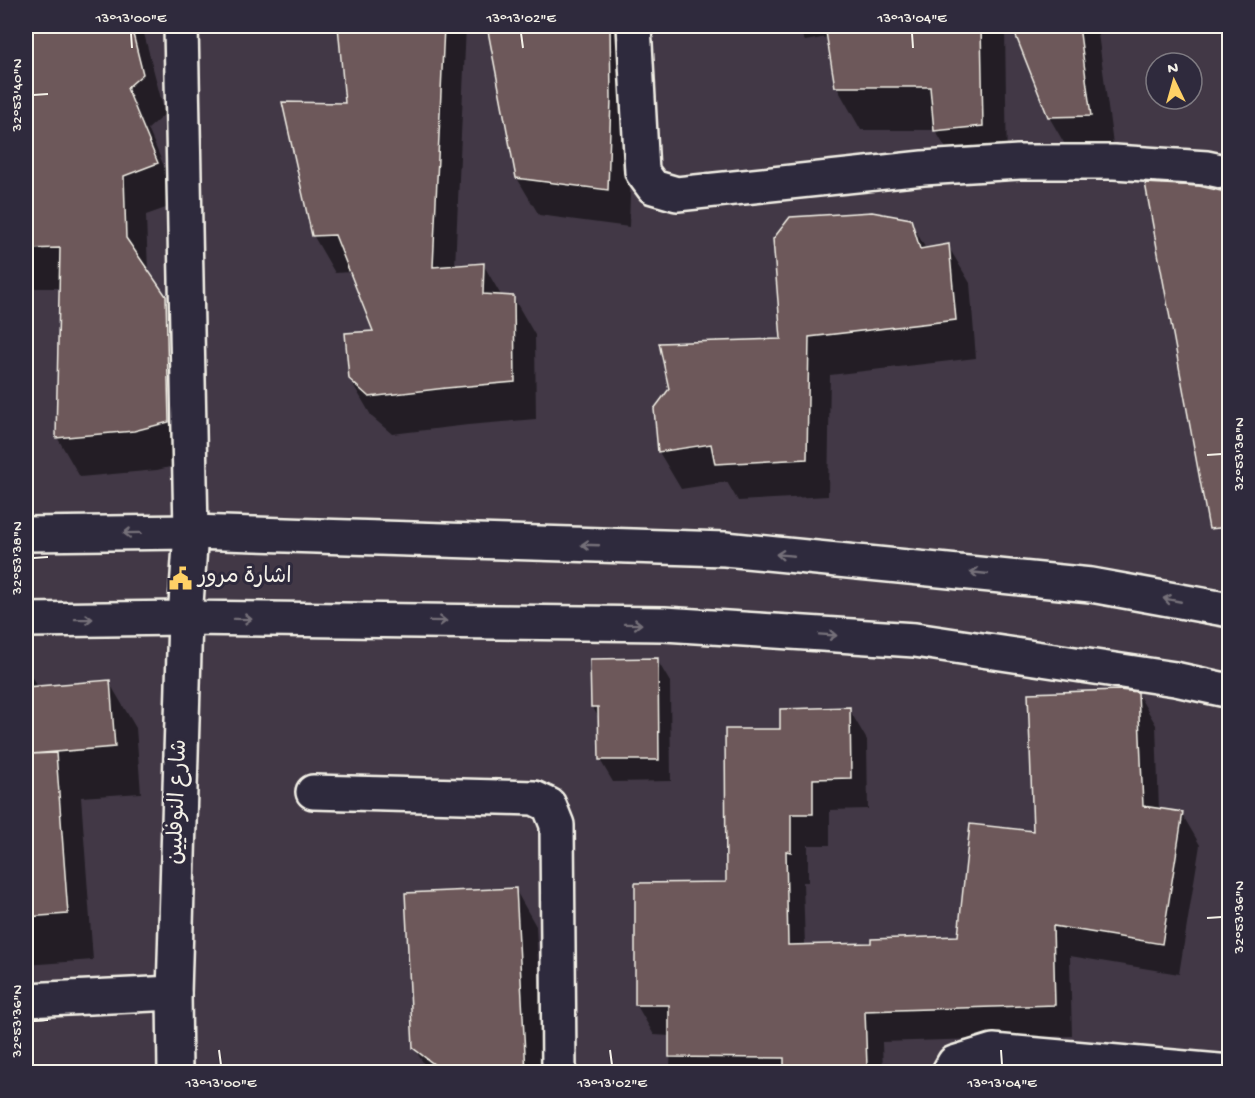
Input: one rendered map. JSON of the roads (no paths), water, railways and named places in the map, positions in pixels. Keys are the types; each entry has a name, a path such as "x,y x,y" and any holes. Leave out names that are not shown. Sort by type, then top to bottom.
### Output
{"main road":[{"name":"شارع النوفليين","path":"175,1072 174,993 185,618 190,532 181,26"},
{"path":"634,26 642,172 653,187 677,194 923,168 1019,162 1114,162 1207,168 1230,173"},
{"path":"26,534 190,532 725,549 1090,585 1230,610"},
{"path":"26,620 185,618 664,624 915,640 1175,679 1230,691"},
{"path":"313,792 534,798 549,805 557,825 559,1072"},
{"path":"26,1000 174,993"},
{"path":"949,1072 954,1063 993,1051 1230,1072"}],"place":[{"name":"اشارة مرور","path":"180,578"}]}
